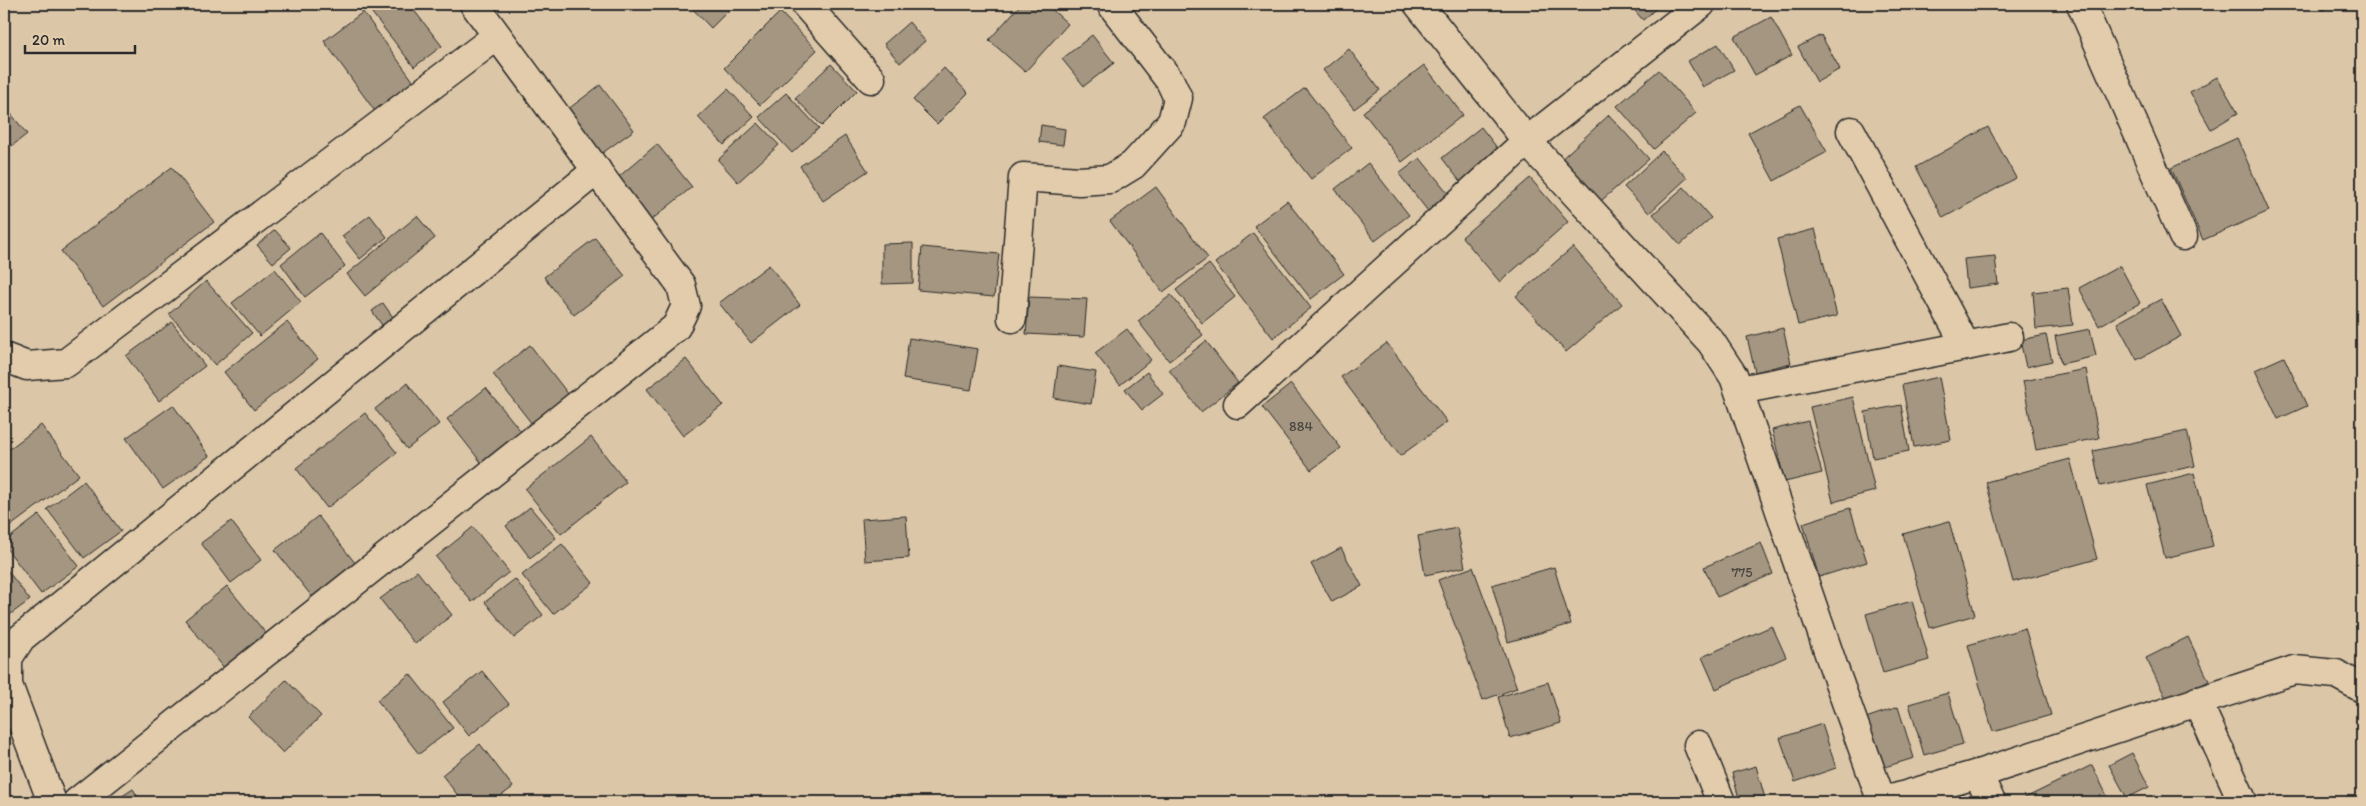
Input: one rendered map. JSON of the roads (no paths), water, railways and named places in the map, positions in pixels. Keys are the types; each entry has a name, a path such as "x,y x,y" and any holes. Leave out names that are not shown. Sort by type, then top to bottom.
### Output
{"street":[{"path":"77,802 676,326 686,306 681,285 474,4"},
{"path":"805,4 871,78"},
{"path":"1012,318 1023,177 1079,181 1110,179 1133,165 1172,122 1178,98 1170,82 1111,4"},
{"path":"1418,4 1527,141 1711,342 1734,377 1882,802 1978,774 2294,670 2336,674 2362,688"},
{"path":"1238,404 1527,141 1701,4"},
{"path":"2081,4 2184,236"},
{"path":"4,357 27,366 66,363 497,36"},
{"path":"1850,131 1966,346"},
{"path":"52,802 8,685 8,658 21,638 597,170"},
{"path":"1740,390 2009,337"},
{"path":"2196,701 2243,802"},
{"path":"1698,744 1721,802"},
{"path":"1978,774 1990,802"}]}
